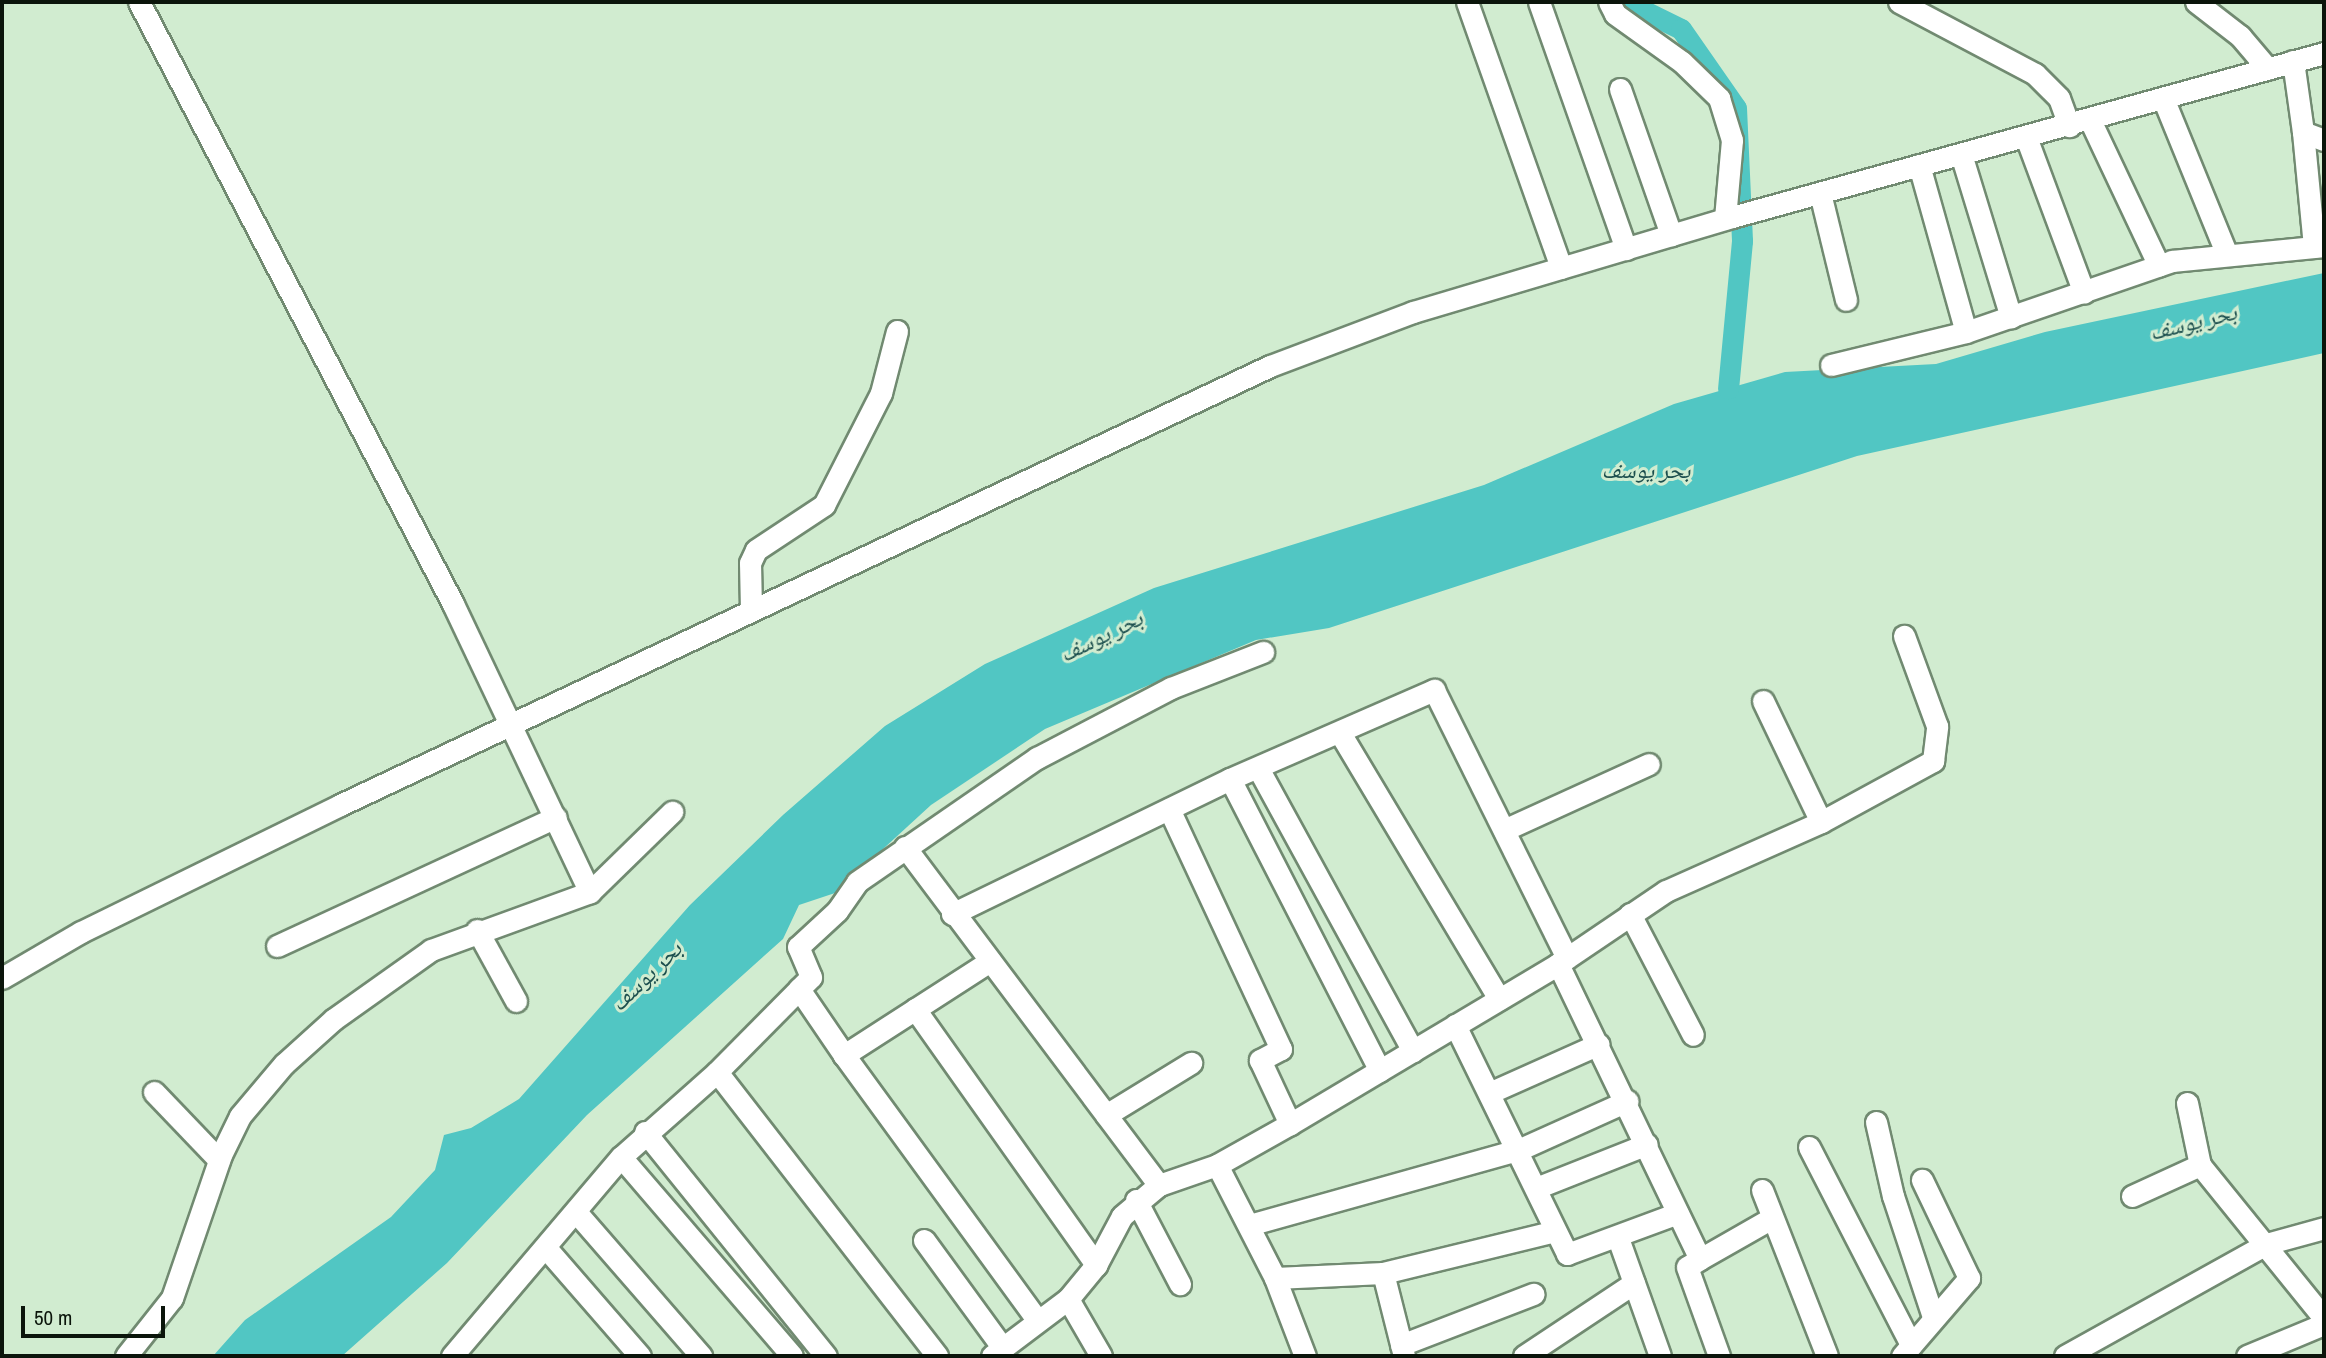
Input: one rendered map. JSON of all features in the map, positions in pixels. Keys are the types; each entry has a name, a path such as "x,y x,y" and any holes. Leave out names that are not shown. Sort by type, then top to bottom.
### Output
{"street":[{"path":"139,2 513,723 590,892"},
{"path":"1467,2 1561,268"},
{"path":"1539,2 1626,249"},
{"path":"1609,2 1615,14 1682,62 1719,98 1732,140 1728,218"},
{"path":"1899,2 2035,74 2059,98 2069,125"},
{"path":"2196,2 2240,36 2268,69"},
{"path":"2,978 183,881 1270,366 1413,312 1728,218 2090,120 2324,53"},
{"path":"1831,365 1966,332 2159,266 2226,252 2319,246 2293,61"},
{"path":"1620,89 1671,235"},
{"path":"2163,98 2226,252"},
{"path":"2090,120 2159,266"},
{"path":"2303,132 2324,140"},
{"path":"2026,137 2084,293"},
{"path":"1961,154 2011,318"},
{"path":"1919,165 1966,332"},
{"path":"1820,193 1846,300"},
{"path":"751,610 750,563 756,550 824,505 881,393 897,331"},
{"path":"924,1240 997,1352 1068,1299 1096,1265 1109,1235 1136,1200 1159,1185 1217,1165 1290,1124 1562,961 1630,914 1718,865 1821,822 1921,770 1937,752 1931,704 1903,636"},
{"path":"452,1356 621,1157 645,1132 718,1072 811,977 800,954 801,940 837,911 857,882 1038,758 1171,688 1263,652"},
{"path":"952,914 1230,779 1434,690 1504,830 1599,1044 1700,1259"},
{"path":"1763,701 1821,822"},
{"path":"1340,733 1499,999"},
{"path":"1504,830 1649,764"},
{"path":"1258,768 1413,1051"},
{"path":"1230,779 1380,1072"},
{"path":"1169,809 1281,1049 1260,1060 1290,1124"},
{"path":"126,1356 172,1298 219,1160 240,1116 334,1019 397,971 477,930 590,892 671,812"},
{"path":"276,946 556,817"},
{"path":"905,847 952,914 1159,1185"},
{"path":"1630,914 1693,1035"},
{"path":"477,930 516,1001"},
{"path":"844,1055 990,961"},
{"path":"799,989 1038,1321"},
{"path":"915,1009 1096,1265"},
{"path":"1455,1025 1555,1231 1570,1256 1678,1213"},
{"path":"1489,1093 1599,1044"},
{"path":"1106,1115 1191,1063"},
{"path":"718,1072 937,1356"},
{"path":"154,1092 219,1160"},
{"path":"1249,1225 1518,1150 1627,1101"},
{"path":"2187,1104 2200,1165 2324,1318"},
{"path":"1876,1122 1893,1196 1933,1317"},
{"path":"645,1132 826,1356"},
{"path":"1536,1188 1647,1144"},
{"path":"1809,1147 1907,1350 1969,1278 1923,1180"},
{"path":"621,1157 792,1356"},
{"path":"1217,1165 1275,1278 1305,1356"},
{"path":"2132,1196 2200,1165"},
{"path":"1762,1190 1770,1219 1827,1356"},
{"path":"1136,1200 1180,1284"},
{"path":"576,1212 701,1356"},
{"path":"1719,1356 1687,1267 1770,1219"},
{"path":"2065,1356 2266,1244 2324,1228"},
{"path":"1275,1278 1383,1273 1555,1231"},
{"path":"1618,1238 1660,1356"},
{"path":"546,1248 640,1356"},
{"path":"1383,1273 1402,1351 1533,1294"},
{"path":"1524,1356 1634,1283"},
{"path":"1068,1299 1101,1356"},
{"path":"2248,1356 2324,1324"}],"water":[{"name":"بحر يوسف","path":"2324,273 2324,353 1857,456 1329,628 1256,640 1045,729 931,805 835,893 799,905 783,939 587,1115 447,1263 342,1356 213,1356 245,1320 391,1217 435,1170 444,1135 471,1128 519,1099 690,905 783,815 885,726 985,664 1154,588 1484,485 1674,404 1785,372 1936,364 2045,332"}],"waterway":[{"path":"1626,2 1681,29 1736,108 1742,241 1728,388"}]}
